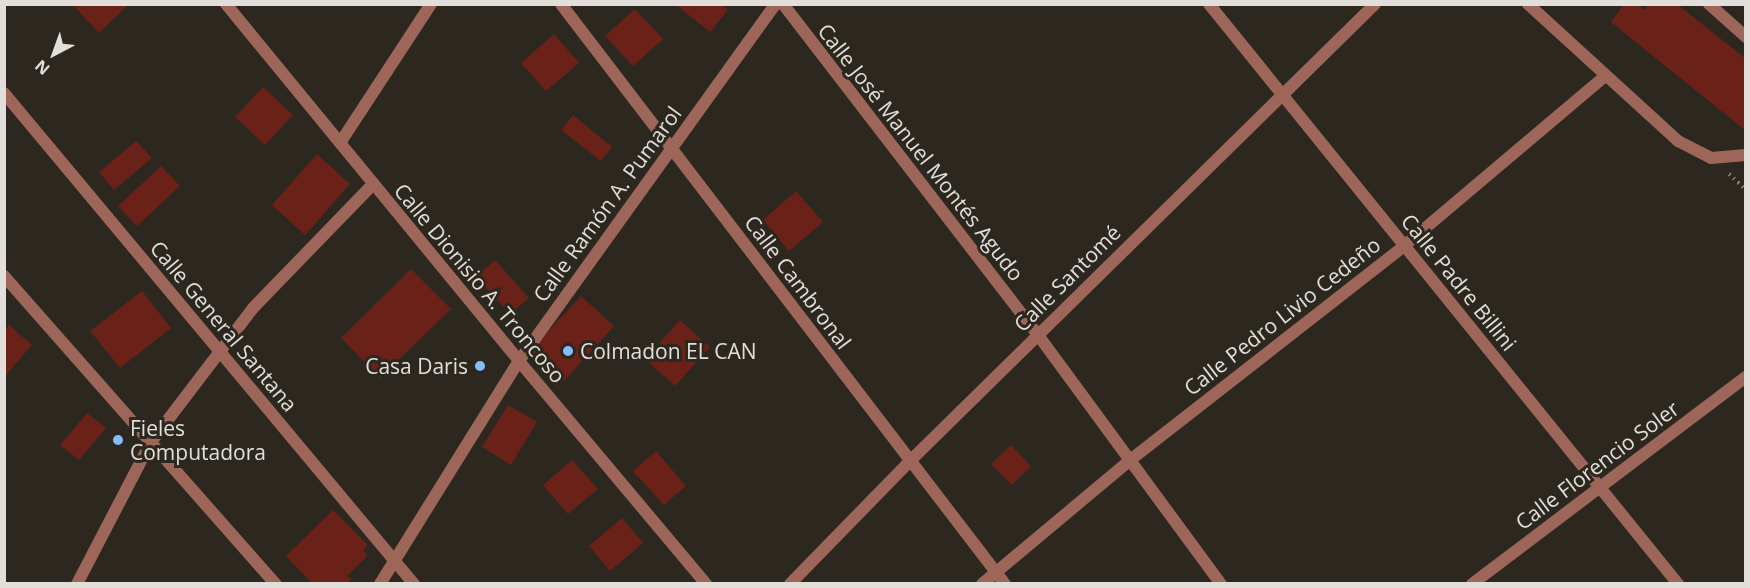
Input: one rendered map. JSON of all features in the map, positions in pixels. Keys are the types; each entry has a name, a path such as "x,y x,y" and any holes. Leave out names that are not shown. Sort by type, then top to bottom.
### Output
{"street":[{"name":"Calle Dionisio A. Troncoso","path":"226,4 519,361 706,584"},
{"path":"340,143 431,4"},
{"name":"Calle Cambronal","path":"561,4 1005,584"},
{"name":"Calle Ramón A. Pumarol","path":"380,584 519,361 776,4"},
{"name":"Calle José Manuel Montés Agudo","path":"783,4 1038,334 1221,584"},
{"name":"Calle Padre Billini","path":"1209,4 1678,584"},
{"name":"Calle Santomé","path":"790,584 1038,334 1375,4"},
{"path":"1528,4 1678,141 1711,158 1746,155"},
{"path":"1709,4 1746,37"},
{"name":"Calle Pedro Livio Cedeño","path":"982,584 1130,461 1404,246 1605,76"},
{"name":"Calle General Santana","path":"4,93 414,584"},
{"path":"77,584 151,442 253,308 373,184"},
{"path":"4,276 276,584"},
{"name":"Calle Florencio Soler","path":"1472,584 1746,377"}],"building":[{"path":"72,4 129,4 99,33"},
{"path":"675,4 721,4 728,10 710,32"},
{"path":"1624,4 1637,4 1644,10 1649,4 1677,4 1746,59 1746,131 1611,22"},
{"path":"635,9 663,39 633,66 605,36"},
{"path":"554,34 579,63 546,91 521,63"},
{"path":"263,87 293,115 265,145 235,117"},
{"path":"573,115 612,147 601,161 561,130"},
{"path":"136,141 152,158 114,190 99,172"},
{"path":"317,154 350,184 305,235 272,205"},
{"path":"161,166 180,186 137,226 118,206"},
{"path":"796,191 823,222 789,251 763,220"},
{"path":"495,260 529,298 510,314 476,277"},
{"path":"411,269 451,309 380,378 341,338"},
{"path":"142,291 171,328 120,368 90,331"},
{"path":"581,296 614,326 563,382 530,351"},
{"path":"680,320 710,347 675,386 645,359"},
{"path":"9,325 32,345 4,377 4,330"},
{"path":"508,405 537,422 511,465 482,447"},
{"path":"87,413 106,428 79,460 60,445"},
{"path":"1011,445 1031,466 1012,485 991,464"},
{"path":"656,451 686,486 664,505 633,471"},
{"path":"572,460 598,489 568,514 543,485"},
{"path":"333,510 368,545 363,550 368,555 347,576 351,579 347,584 313,584 286,556"},
{"path":"622,518 643,543 610,571 589,546"}],"place":[{"name":"Colmadon EL CAN","path":"568,351"},
{"name":"Casa Daris","path":"480,366"},
{"name":"Fieles Computadora","path":"118,440"}]}
